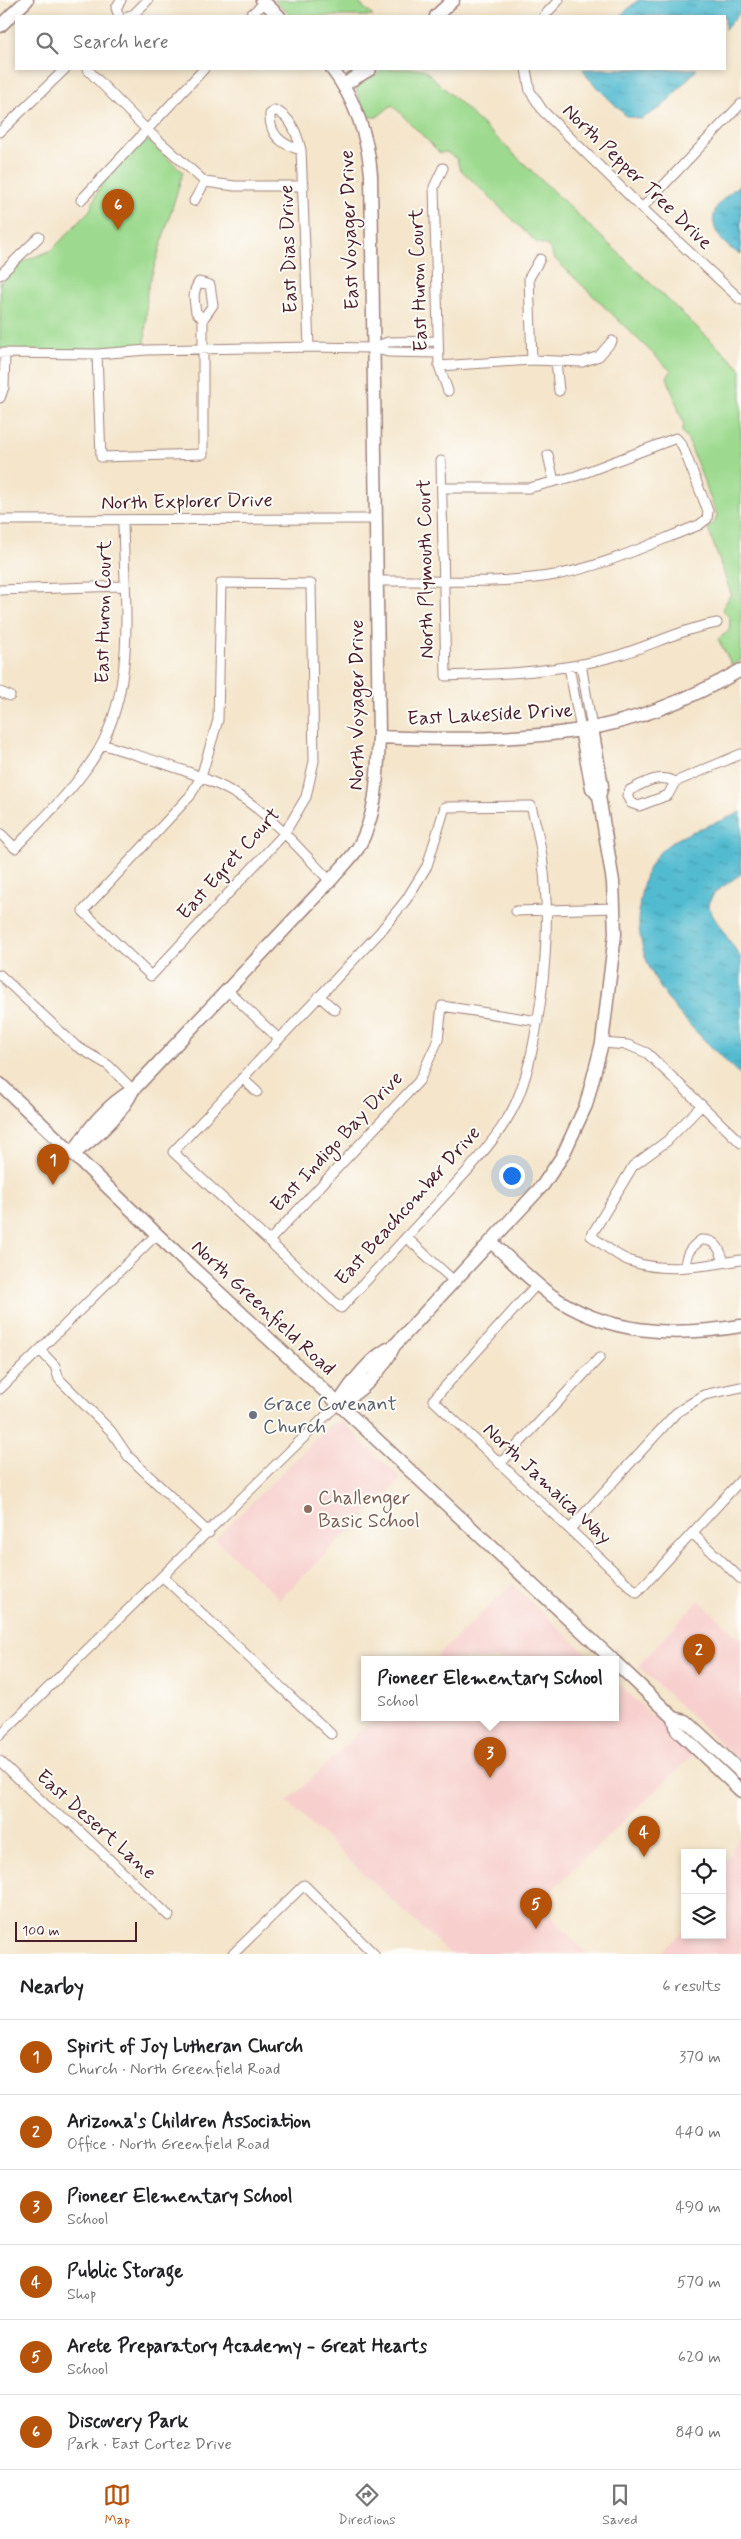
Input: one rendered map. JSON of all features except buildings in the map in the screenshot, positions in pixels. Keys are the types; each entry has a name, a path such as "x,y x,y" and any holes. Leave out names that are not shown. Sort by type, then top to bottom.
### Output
{"street":[{"path":"0,26 27,0"},
{"path":"119,15 116,8 121,0"},
{"path":"131,15 148,0"},
{"path":"437,15 453,0"},
{"path":"545,15 560,0"},
{"path":"250,15 263,2"},
{"path":"260,15 263,2"},
{"path":"263,2 278,15"},
{"path":"0,132 63,70"},
{"path":"88,70 146,130 205,182 235,186 304,186"},
{"path":"81,200 203,70"},
{"path":"333,70 343,85 368,70"},
{"name":"North Pepper Tree Drive","path":"526,70 530,91 543,111 642,208 741,300"},
{"name":"East Voyager Drive","path":"343,85 362,126 370,157 372,348"},
{"path":"642,208 741,104"},
{"name":"East Dias Drive","path":"301,150 288,147 276,137 269,122 270,114 275,110 288,119 297,134 301,150 304,186 309,347"},
{"name":"East Huron Court","path":"443,168 434,187 438,366 448,391"},
{"path":"194,201 205,182"},
{"path":"0,275 39,237"},
{"path":"532,360 529,278 540,259"},
{"path":"97,354 101,457 203,454 203,319"},
{"path":"372,348 388,342 438,341"},
{"path":"438,366 532,360 582,362 599,356 612,341"},
{"path":"0,398 4,387 3,353 97,354 309,347 372,348 388,352 438,352"},
{"name":"North Voyager Drive","path":"73,1154 92,1140 126,1105 133,1090 330,881 357,848 370,822 376,798 379,737 372,348"},
{"path":"556,361 559,391"},
{"path":"376,581 501,581 564,573 596,565 699,525 707,519 708,511 682,445 676,438 576,476 529,488 443,488"},
{"path":"548,455 554,481"},
{"name":"North Plymouth Court","path":"442,461 446,676 526,673 569,667"},
{"name":"North Explorer Drive","path":"0,520 123,521 374,518"},
{"name":"East Huron Court","path":"0,833 15,848 74,786 102,744 120,699 125,667 123,521"},
{"name":"East Egret Court","path":"221,583 311,584 314,761 306,797 284,834 151,976 83,911 190,796 201,777 218,720 221,583"},
{"path":"0,590 123,586"},
{"path":"586,729 569,667 617,656 694,627 717,622"},
{"path":"0,1736 339,1404 355,1396 387,1361 394,1346 539,1190 563,1155 586,1105 602,1043 614,954 615,908 611,866 599,796 592,788 580,664"},
{"name":"East Lakeside Drive","path":"379,737 508,736 586,729 658,709 702,691 741,670"},
{"path":"0,692 10,696"},
{"path":"102,744 201,777 245,800 284,834 330,881"},
{"path":"675,782 669,778 659,778 630,790 627,796 631,804 639,806 668,795 675,782 741,754"},
{"name":"East Beachcomber Drive","path":"269,1241 341,1308 470,1168 506,1120 518,1097 528,1068 538,1021 547,944 547,909 541,846 531,806 445,807 427,866 406,900 380,932 320,996"},
{"path":"516,912 547,909 615,908"},
{"path":"0,976 76,1046 108,1065 133,1090"},
{"path":"227,990 279,1039"},
{"path":"269,1241 173,1152 320,996 334,1010"},
{"name":"East Indigo Bay Drive","path":"269,1241 419,1081 438,1040 442,1006 538,1021"},
{"path":"602,1043 628,1045 647,1053 741,1143"},
{"path":"242,1078 256,1092"},
{"name":"North Greenfield Road","path":"0,1084 156,1234 609,1656"},
{"path":"702,1104 667,1141 633,1166 591,1236 629,1260 660,1268 686,1268 741,1260"},
{"path":"0,1389 156,1234"},
{"path":"406,1237 454,1282"},
{"path":"686,1268 685,1260 688,1253 701,1240 708,1239 716,1243 724,1262"},
{"path":"491,1242 537,1284 585,1314 637,1330 680,1333 741,1326"},
{"name":"North Jamaica Way","path":"537,1284 433,1400 637,1593 692,1533"},
{"path":"40,1350 55,1366 58,1379 110,1431 128,1456 209,1533"},
{"path":"500,1464 600,1358"},
{"path":"570,1529 676,1413 704,1395 741,1387"},
{"path":"741,1480 692,1533 741,1579"},
{"path":"163,1576 331,1734"},
{"path":"619,1666 674,1718 686,1721 741,1772"},
{"path":"674,1718 677,1730 741,1791"},
{"path":"715,1766 720,1753"},
{"name":"East Desert Lane","path":"0,1761 52,1812 72,1824 169,1916"},
{"path":"233,1954 304,1885 375,1954"}],"shaded area":[{"name":"Challenger Basic School","path":"342,1421 401,1479 280,1599 215,1539 331,1424"},
{"path":"512,1584 589,1656 437,1656"},
{"path":"699,1600 741,1640 741,1763 638,1666"},
{"path":"619,1685 694,1754 538,1903 587,1954 450,1954 287,1802 371,1721 619,1721"},
{"path":"741,1834 741,1954 660,1954 681,1934 681,1939 726,1939 726,1860"}],"green space":[{"path":"274,0 356,0 372,15 290,15"},
{"path":"383,70 425,70 741,369 741,660 732,665 718,639 729,631 730,618 722,609 731,594 708,528 715,522 717,515 688,440 682,431 684,425 667,377 671,371 553,257 548,247 537,243 459,168 457,159 446,152 440,153 392,105 377,117 367,117 356,90 357,86"},
{"path":"144,137 183,172 147,291 145,347 97,350 10,351 0,348 0,283 24,261 52,250 90,210 100,186"}],"water":[{"path":"638,0 741,0 741,11 726,29 726,15 621,15"},
{"path":"584,70 696,70 662,107 641,119 626,116 588,78"},
{"path":"741,183 741,254 722,241 715,227 714,220 718,205"},
{"path":"741,812 741,874 715,892 708,904 713,916 741,958 741,1076 703,1039 668,999 654,977 644,954 639,928 640,900 644,881 649,868 660,852 687,834"}],"place":[{"name":"Discovery Park","path":"118,230"},
{"name":"Spirit of Joy Lutheran Church","path":"53,1185"},
{"name":"Grace Covenant Church","path":"253,1415"},
{"name":"Challenger Basic School","path":"308,1509"},
{"name":"Arizona's Children Association","path":"699,1675"},
{"name":"Pioneer Elementary School","path":"490,1778"},
{"name":"Public Storage","path":"644,1857"},
{"name":"Arete Preparatory Academy - Great Hearts","path":"536,1929"}]}
